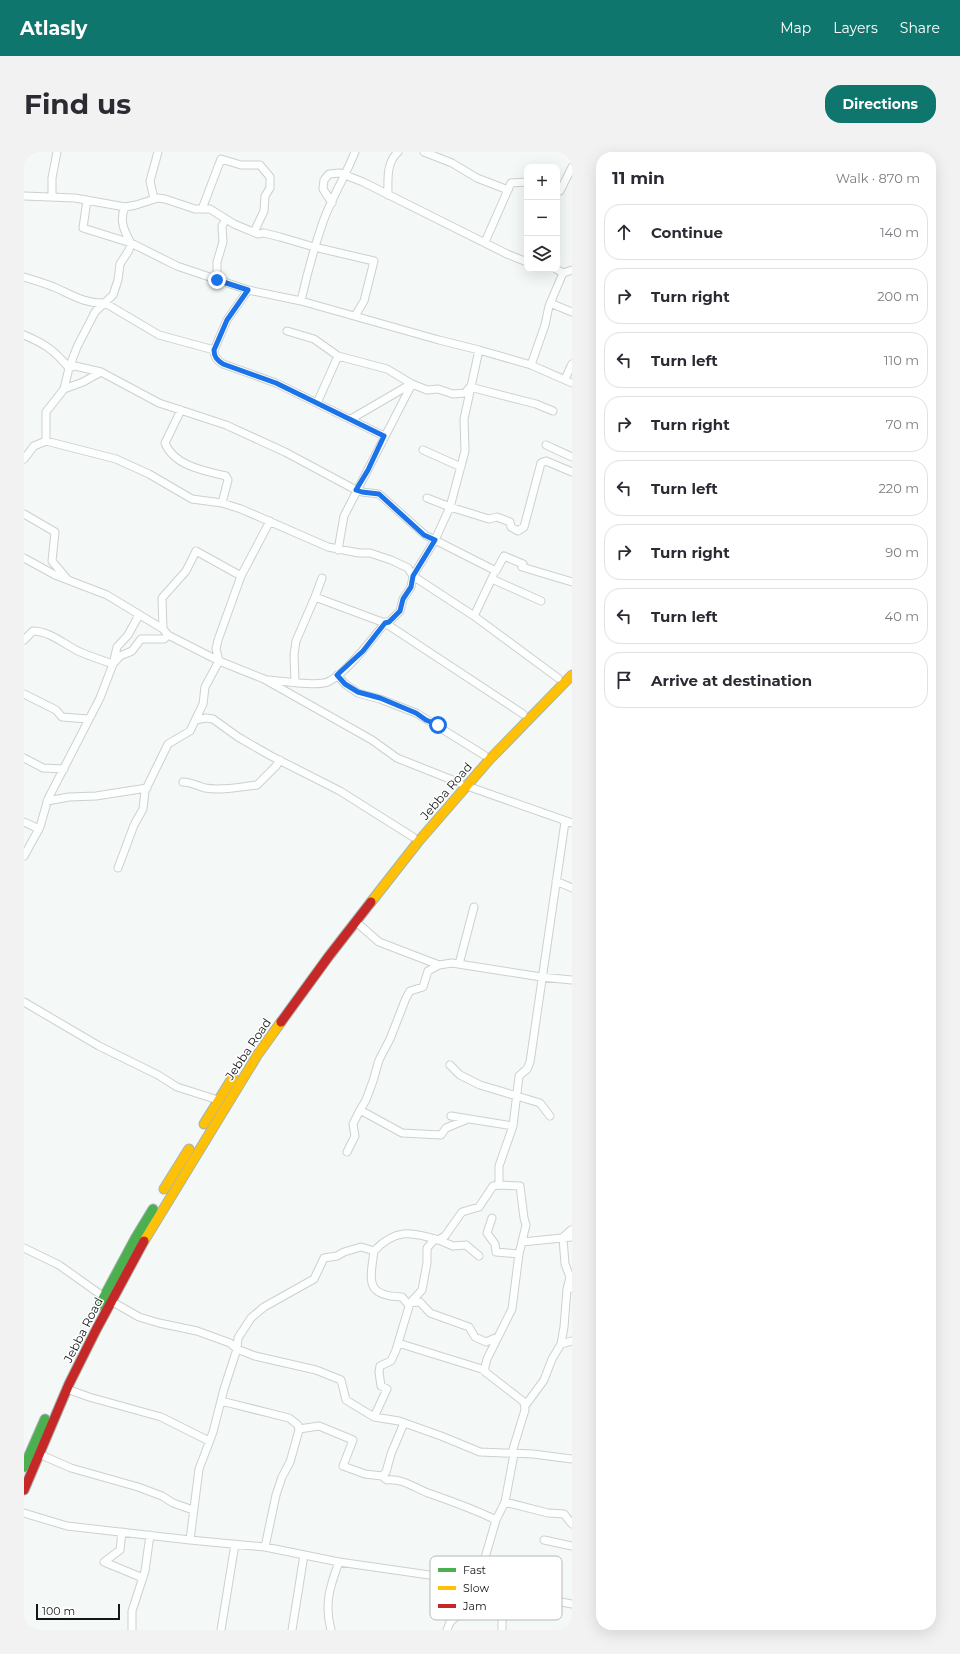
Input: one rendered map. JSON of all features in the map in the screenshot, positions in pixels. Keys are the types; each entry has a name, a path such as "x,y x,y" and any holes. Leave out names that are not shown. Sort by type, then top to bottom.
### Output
{"highway":[{"path":"24,1467 52,1404 108,1299 136,1237 218,1100 251,1051 297,986 413,837 463,785 484,755 572,664"},
{"name":"Jebba Road","path":"24,1490 108,1299 258,1054 329,956 463,785 572,675"}],"street":[{"path":"52,198 52,178 57,152"},
{"path":"154,199 150,181 158,152"},
{"path":"301,301 314,247 323,221 346,175 355,152"},
{"path":"388,195 389,170 392,158 398,152"},
{"path":"424,152 452,163 477,178 508,190"},
{"path":"202,209 221,159 241,165 260,165 270,177 270,188 265,196 264,210 254,232"},
{"path":"560,191 572,167"},
{"path":"332,203 323,189 324,180 333,173 346,175 524,261"},
{"path":"485,242 511,183 524,182"},
{"path":"24,196 75,198 125,207 154,199 164,199 195,209 210,209 226,219 258,234 264,233 280,236 314,247 374,261 364,301 355,316"},
{"path":"87,200 83,228 131,243 177,266 248,290 301,301 531,365 572,383"},
{"path":"46,442 46,412 64,389 69,368 77,347 95,312 113,295 118,280 120,264 129,250 131,243 124,231 121,214 125,207"},
{"path":"217,280 217,262 223,242 222,226 226,219"},
{"path":"531,365 545,325 550,303 563,273 572,270"},
{"path":"24,277 54,287 79,300 95,304 105,303 159,335 214,350"},
{"path":"248,290 227,320 214,350 216,359 223,364 261,377 384,436"},
{"path":"550,303 572,312"},
{"path":"287,331 314,339 338,356 387,369 412,384 427,390 438,389 453,394 465,393 470,387"},
{"path":"24,335 46,345 60,356 69,368"},
{"path":"264,679 325,683 337,675 363,651 385,623 389,622 400,611 403,599 411,587 413,576 435,540 450,507 465,451 464,419 479,350"},
{"path":"317,404 338,356"},
{"path":"564,379 572,364"},
{"path":"69,368 75,366 101,372 159,403 226,425 285,452 356,490 379,494 424,535 496,571"},
{"path":"64,389 83,382 101,372"},
{"path":"351,419 412,384"},
{"path":"338,550 344,516 356,490 368,470 384,436 412,384"},
{"path":"470,387 536,404 552,411"},
{"path":"181,410 165,443 167,448 188,466 226,476 228,480 222,504"},
{"path":"24,459 34,446 46,442 116,459 148,474 192,498 241,509 315,542 338,550 370,554 391,560 408,568 413,576 474,616 558,678"},
{"path":"546,445 572,457"},
{"path":"423,450 461,467"},
{"path":"427,498 489,519 497,517 510,522 511,528 518,531 524,527 541,463 546,461 572,472"},
{"path":"24,514 55,532 52,561 68,580"},
{"path":"118,868 134,825 143,808 146,788 168,744 190,731 196,720 203,704 205,687 219,661 216,649 218,640 241,576 270,521"},
{"path":"113,664 120,656 132,651 141,639 164,639 166,632 162,598 186,571 196,551 241,576"},
{"path":"474,616 504,556 523,564 522,567 572,582"},
{"path":"24,558 55,575 107,594 166,632 219,661 264,679 372,740 398,758 463,785 568,822 556,881 541,977 539,1010 530,1062 527,1069 519,1076 513,1126 499,1166 498,1185"},
{"path":"295,682 294,655 296,641 322,578"},
{"path":"492,579 540,601"},
{"path":"315,597 385,623 523,714"},
{"path":"24,856 39,829 47,801 100,698 113,664 117,647 128,635 139,615"},
{"path":"24,640 33,631 44,632 78,651 113,664"},
{"path":"337,675 345,684 358,692 380,698 416,713 484,755"},
{"path":"24,694 56,710 62,717 88,719"},
{"path":"196,720 206,718 213,719 238,737 340,791 413,837"},
{"path":"24,758 43,768 64,769"},
{"path":"183,782 189,782 216,789 257,785 280,760"},
{"path":"47,801 69,797 96,796 146,788"},
{"path":"24,822 39,829"},
{"path":"556,881 572,888"},
{"path":"459,964 474,907"},
{"path":"356,922 379,942 439,966"},
{"path":"347,1152 355,1136 353,1124 366,1100 379,1060 390,1039 406,998 410,992 423,986 428,971 439,966 452,963 541,977 572,980"},
{"path":"24,1002 99,1046 158,1075 177,1087 218,1100"},
{"path":"450,1065 460,1075 480,1085 502,1093 516,1095 540,1103 550,1116"},
{"path":"360,1110 402,1133 441,1135 446,1128 468,1119"},
{"path":"451,1116 513,1126"},
{"path":"374,1417 387,1389 381,1386 379,1372 380,1366 391,1361 410,1303 422,1290 427,1263 427,1248 437,1239 445,1236 462,1212 479,1207 493,1186 520,1186 526,1225 519,1254 512,1309 487,1359 485,1370"},
{"path":"492,1218 487,1233 495,1244 496,1252 519,1254"},
{"path":"522,1242 563,1238 572,1234"},
{"path":"480,1256 466,1245 453,1246 437,1239 421,1235 398,1235 388,1238 374,1251 372,1284 374,1290 379,1293 402,1297 407,1303 420,1302 430,1313 469,1327 475,1337 486,1342 498,1338"},
{"path":"524,1406 544,1380 552,1359 561,1344 570,1277 565,1264 563,1238"},
{"path":"190,1540 199,1469 210,1441 237,1349 238,1338 251,1318 264,1307 314,1279 324,1258 337,1256 344,1252 362,1247 374,1251"},
{"path":"24,1248 59,1266 108,1299 139,1317 197,1331 230,1343 237,1349 255,1356 316,1370 341,1380 346,1400 374,1417 404,1423 480,1452 572,1459"},
{"path":"561,1344 572,1341"},
{"path":"398,1343 485,1370 524,1402 526,1410 513,1449 514,1454 505,1502 496,1520 486,1556"},
{"path":"67,1390 161,1417 210,1441"},
{"path":"221,1402 288,1418 298,1425 299,1429 290,1462 282,1477 276,1495 265,1548"},
{"path":"404,1423 384,1474 387,1480 395,1479 428,1493 474,1509 496,1520"},
{"path":"299,1429 319,1426 353,1440 343,1466 364,1474 384,1474"},
{"path":"39,1454 71,1468 138,1487 162,1496 173,1503 193,1510"},
{"path":"505,1502 548,1513 564,1514 572,1524"},
{"path":"24,1513 67,1526 265,1548 339,1562 430,1575"},
{"path":"122,1532 120,1550 104,1562 143,1578"},
{"path":"132,1630 132,1611 143,1578 150,1535"},
{"path":"544,1540 572,1546"},
{"path":"221,1630 234,1544"},
{"path":"292,1630 304,1555"},
{"path":"331,1630 328,1620 328,1592 339,1562"},
{"path":"562,1602 572,1604"},
{"path":"447,1630 452,1620"},
{"path":"502,1630 504,1620"}],"traffic: fast":[{"path":"99,1306 136,1237 153,1209"},
{"path":"24,1467 45,1419"}],"traffic: slow":[{"path":"371,902 418,842 490,759 572,675"},
{"path":"144,1241 258,1054 281,1022"},
{"path":"204,1124 233,1077"},
{"path":"164,1189 189,1149"}],"traffic: jam":[{"path":"281,1022 371,902"},
{"path":"24,1490 69,1384 144,1241"}],"route":[{"path":"217,280 248,290 227,320 214,350 216,359 223,364 276,383 384,436 368,470 356,490 379,494 424,535 435,540 413,576 411,587 403,599 400,611 389,622 385,623 363,651 337,675 345,684 358,692 380,698 416,713 426,720 438,725"}]}
